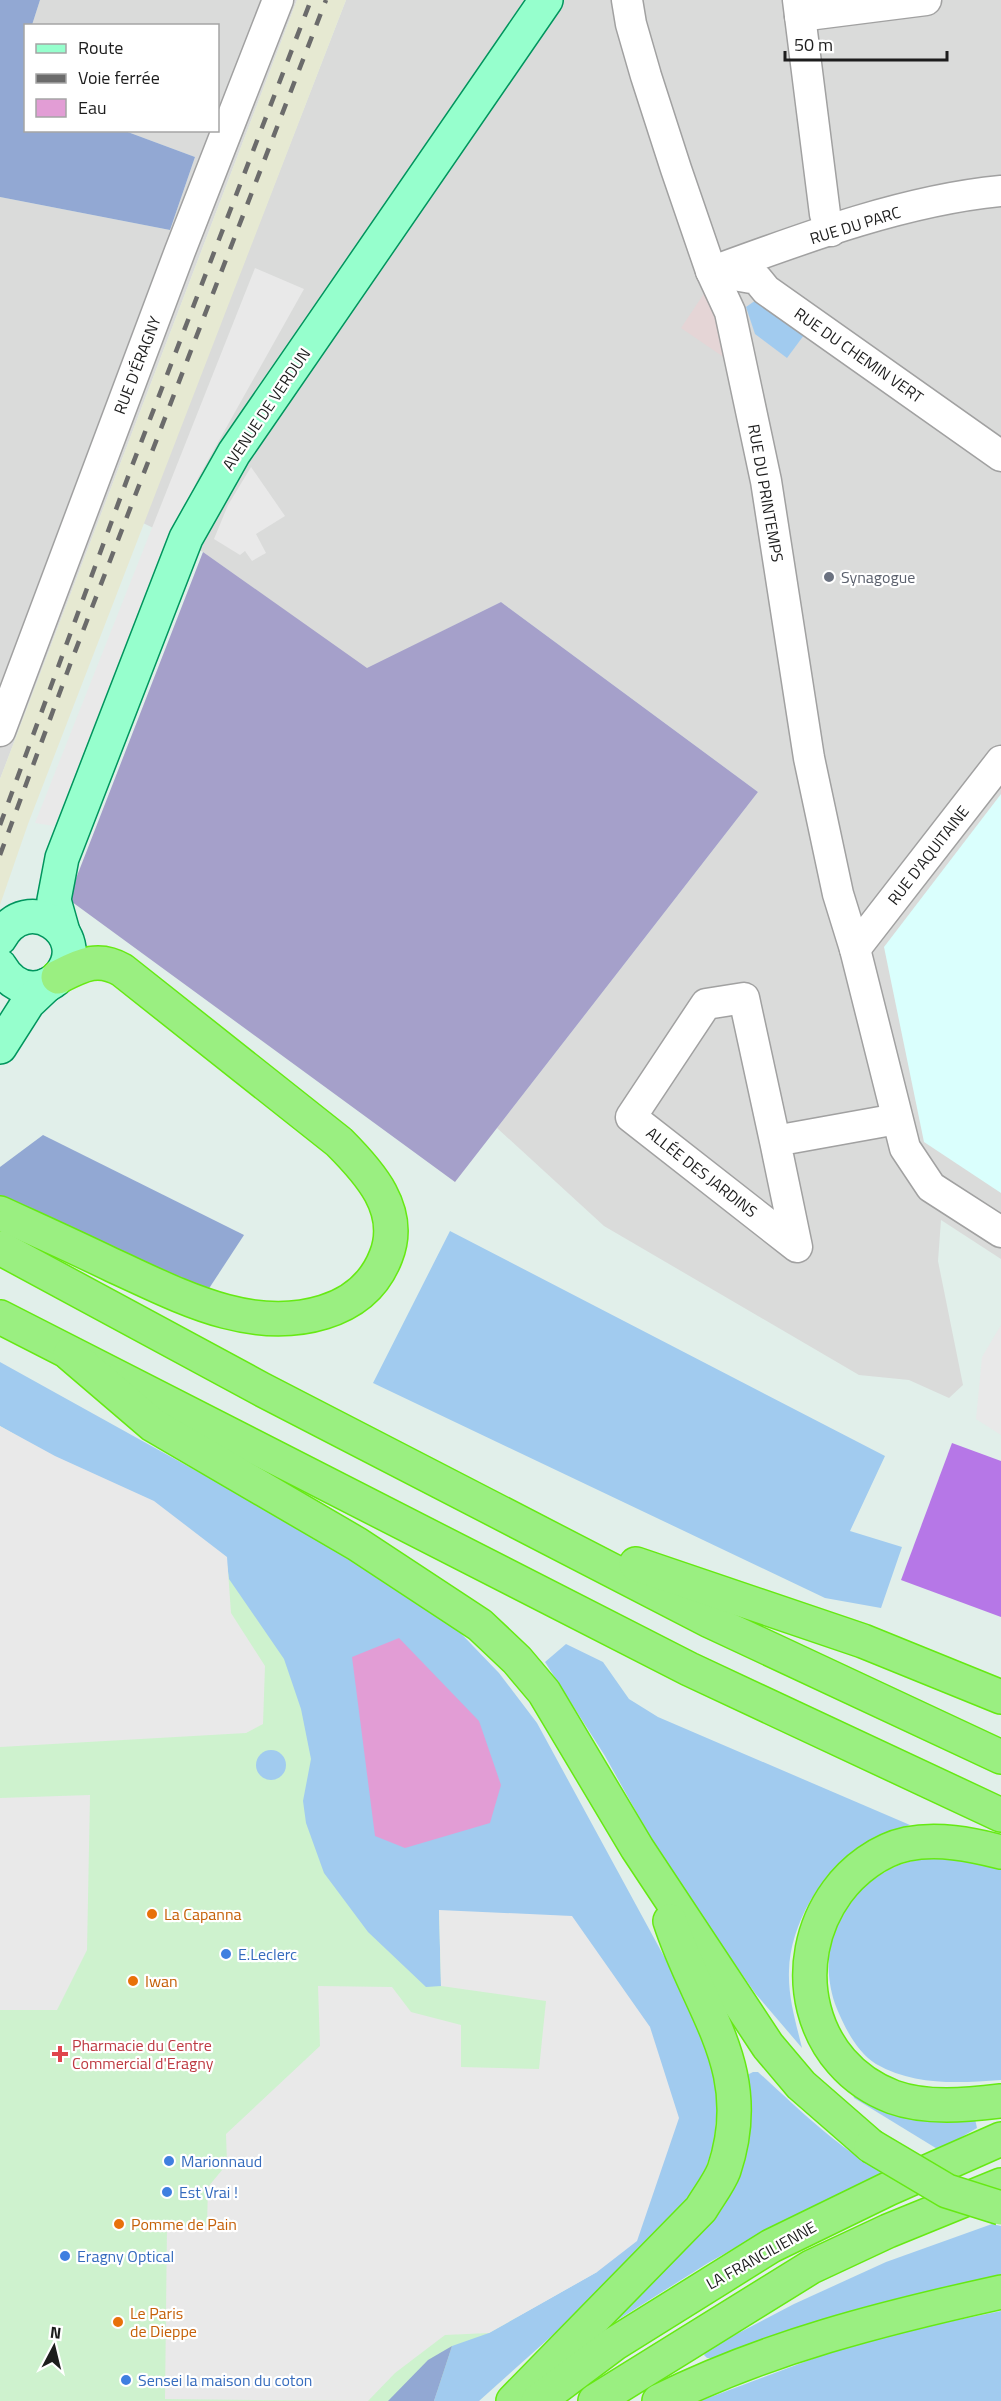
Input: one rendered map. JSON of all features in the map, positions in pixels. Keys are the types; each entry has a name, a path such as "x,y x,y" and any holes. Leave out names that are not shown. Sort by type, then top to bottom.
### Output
{"highway":[{"path":"0,1213 177,1295 244,1317 274,1320 318,1314 352,1300 378,1274 387,1254 390,1219 385,1201 366,1169 339,1142 122,970 106,962 93,962 53,981"},
{"path":"0,1248 261,1389 523,1526 710,1621 1001,1757"},
{"path":"0,1317 689,1669 1001,1815"},
{"path":"70,1353 153,1425 357,1544 480,1625 517,1659 544,1692 655,1874 768,2046 801,2085 871,2146 947,2191 1001,2210"},
{"path":"523,1526 863,1641 1001,1697"},
{"path":"1001,1852 938,1841 905,1845 874,1857 848,1877 828,1904 814,1936 809,1966 810,1987 819,2024 842,2062 864,2082 893,2097 923,2104 1001,2101"},
{"path":"513,2401 701,2209 723,2172 729,2152 734,2133 734,2082 724,2045 680,1954 655,1874"},
{"name":"LA FRANCILIENNE","path":"538,2401 614,2344 771,2246 1001,2139"},
{"path":"850,2208 1001,2161"},
{"path":"595,2401 811,2267 888,2231 1001,2186"},
{"path":"732,2314 873,2252 1001,2210"},
{"path":"659,2401 787,2348 848,2328 1001,2292"}],"main road":[{"name":"AVENUE DE VERDUN","path":"53,981 68,959 68,945 54,900 62,858 190,530 234,453 546,0"},
{"name":"AVENUE DE VERDUN","path":"7,930 30,904 62,858"},
{"path":"7,930 26,917 40,917 53,922 63,932"},
{"path":"0,966 8,977 19,985 33,988 53,981"},
{"path":"0,1047 28,1003 53,981"}],"street":[{"name":"RUE D'ÉRAGNY","path":"0,731 180,251 278,0"},
{"name":"RUE DU PRINTEMPS","path":"627,0 631,24 646,76 711,271 730,312 766,481 808,758 838,894 855,949 905,1148 931,1187 1001,1232"},
{"path":"831,231 825,214 799,8 926,0"},
{"name":"RUE DU PARC","path":"711,271 831,231 954,195 1001,191"},
{"name":"RUE DU CHEMIN VERT","path":"711,271 758,279 766,290 1001,456"},
{"name":"RUE D'AQUITAINE","path":"855,949 1001,761"},
{"name":"ALLÉE DES JARDINS","path":"744,998 775,1141 797,1247 631,1117 706,1004 744,998"},
{"path":"775,1141 897,1119"}],"shaded area":[{"path":"0,0 40,0 32,24 24,24 24,132 128,132 195,157 170,230 0,197"},
{"path":"40,0 297,0 0,779 0,197 170,230 195,157 128,132 219,132 219,24 32,24"},
{"path":"297,0 346,0 28,824 0,905 0,779"},
{"path":"346,0 1001,0 1001,1259 941,1220 938,1261 963,1385 949,1398 909,1380 859,1375 604,1226 497,1128 758,792 501,602 367,669 203,552 143,523"},
{"path":"255,268 304,289 198,478 54,826 35,823"},
{"path":"709,286 725,358 681,328"},
{"path":"759,298 807,331 787,358 755,334 746,307"},
{"path":"251,467 285,516 256,534 266,553 252,561 245,551 240,555 214,539 228,505"},
{"path":"203,552 367,668 501,602 758,792 455,1182 68,899"},
{"path":"1001,794 1001,1193 924,1142 884,947"},
{"path":"43,1135 244,1235 208,1290 0,1196 0,1167"},
{"path":"450,1231 885,1456 850,1531 902,1547 881,1608 825,1598 373,1383"},
{"path":"1001,1325 1001,1435 976,1419 982,1357"},
{"path":"0,1362 368,1566 448,1620 499,1673 537,1723 697,2017 719,2085 714,2142 693,2195 613,2281 479,2401 434,2401 452,2346 489,2333 597,2272 650,2027 439,1911 441,1986 426,1987 368,1932 324,1873 306,1823 303,1801 311,1759 301,1709 284,1659 229,1579 226,1557 0,1426"},
{"path":"0,1404 180,1497 569,1897 700,2148 427,2401 0,2401"},
{"path":"0,1426 55,1456 154,1501 227,1557 231,1613 265,1666 263,1724 246,1733 0,1747"},
{"path":"952,1443 1001,1461 1001,1617 901,1580"},
{"path":"566,1644 603,1662 629,1699 658,1717 910,1825 859,1847 832,1870 810,1901 795,1936 789,1971 793,2010 802,2048 755,1993 666,1865 605,1756 545,1662"},
{"path":"271,1750 282,1754 286,1765 282,1776 271,1780 260,1776 256,1765 260,1754"},
{"path":"90,1795 87,1950 57,2010 0,2010 0,1798"},
{"path":"941,1855 1001,1867 1001,2080 953,2082 921,2080 876,2064 863,2053 848,2032 837,2009 831,1987 829,1966 831,1945 837,1925 847,1907 860,1891 877,1877 897,1866"},
{"path":"439,1910 572,1916 650,2027 679,2118 637,2241 597,2272 489,2333 445,2335 395,2373 368,2401 165,2399 167,2227 207,2226 208,2187 227,2164 226,2134 320,2046 318,1986 392,1987 411,2012 461,2025 461,2067 539,2069 546,2001 441,1986"},
{"path":"758,2072 833,2139 884,2173 774,2226 708,2263 605,2328 704,2227 747,2075"},
{"path":"853,2094 975,2119 977,2128 939,2150 854,2098"},
{"path":"992,2224 1001,2226 1001,2279 717,2358 707,2358 704,2355 706,2350 794,2304 886,2262"},
{"path":"1001,2311 1001,2401 700,2401 866,2339"},
{"path":"452,2346 434,2401 388,2401 428,2360"}],"water":[{"path":"399,1638 479,1721 501,1785 490,1823 405,1848 375,1836 352,1657"}],"railway":[{"path":"0,825 132,466 311,0"},
{"path":"0,855 71,662 326,0"}],"place":[{"name":"Synagogue","path":"829,577"},
{"name":"La Capanna","path":"152,1914"},
{"name":"E.Leclerc","path":"226,1954"},
{"name":"Iwan","path":"133,1981"},
{"name":"Pharmacie du Centre Commercial d'Eragny","path":"60,2054"},
{"name":"Marionnaud","path":"169,2161"},
{"name":"Est Vrai !","path":"167,2192"},
{"name":"Pomme de Pain","path":"119,2224"},
{"name":"Eragny Optical","path":"65,2256"},
{"name":"Le Paris de Dieppe","path":"118,2322"},
{"name":"Sensei la maison du coton","path":"126,2380"}]}
